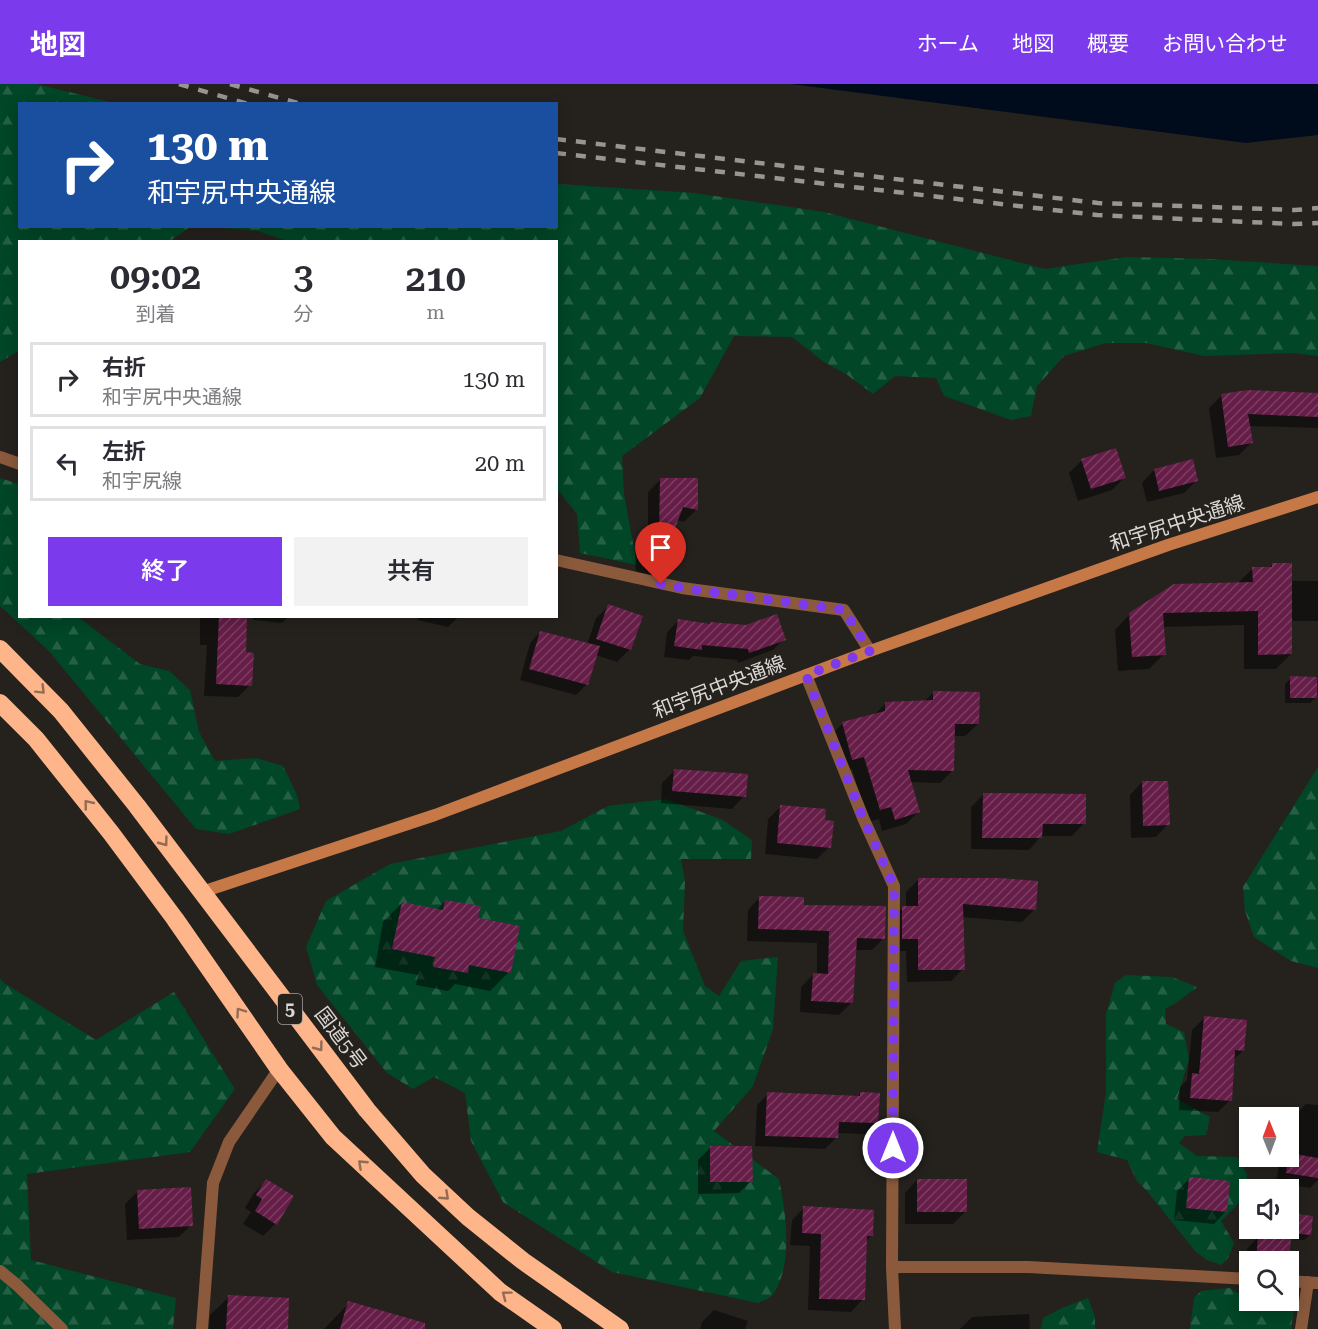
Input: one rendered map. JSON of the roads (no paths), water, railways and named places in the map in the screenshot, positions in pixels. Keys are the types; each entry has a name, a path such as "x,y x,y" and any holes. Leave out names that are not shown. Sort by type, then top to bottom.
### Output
{"highway":[{"name":"国道5号","path":"0,649 61,711 137,806 367,1110 423,1175 468,1217 523,1261 620,1329"},
{"name":"5","path":"0,703 36,739 111,833 175,919 279,1069 333,1137 500,1292 553,1329"}],"street":[{"path":"0,457 18,463"},
{"name":"和宇尻中央通線","path":"202,892 435,815 870,651 1168,545 1318,497"},
{"path":"558,560 682,588 844,610 870,651"},
{"path":"806,675 864,820 894,886 892,1267 896,1329"},
{"path":"202,1329 213,1183 230,1142 279,1069"},
{"path":"892,1267 1028,1267 1239,1278"},
{"path":"0,1271 62,1329"},
{"path":"1301,1329 1313,1282"}],"water":[{"path":"791,84 1318,84 1318,135 1246,143"}],"railway":[{"path":"179,84 241,102"},
{"path":"230,84 294,102"},
{"path":"558,139 1098,203 1295,210 1318,208"},
{"path":"558,153 1097,215 1293,224 1318,223"}]}
